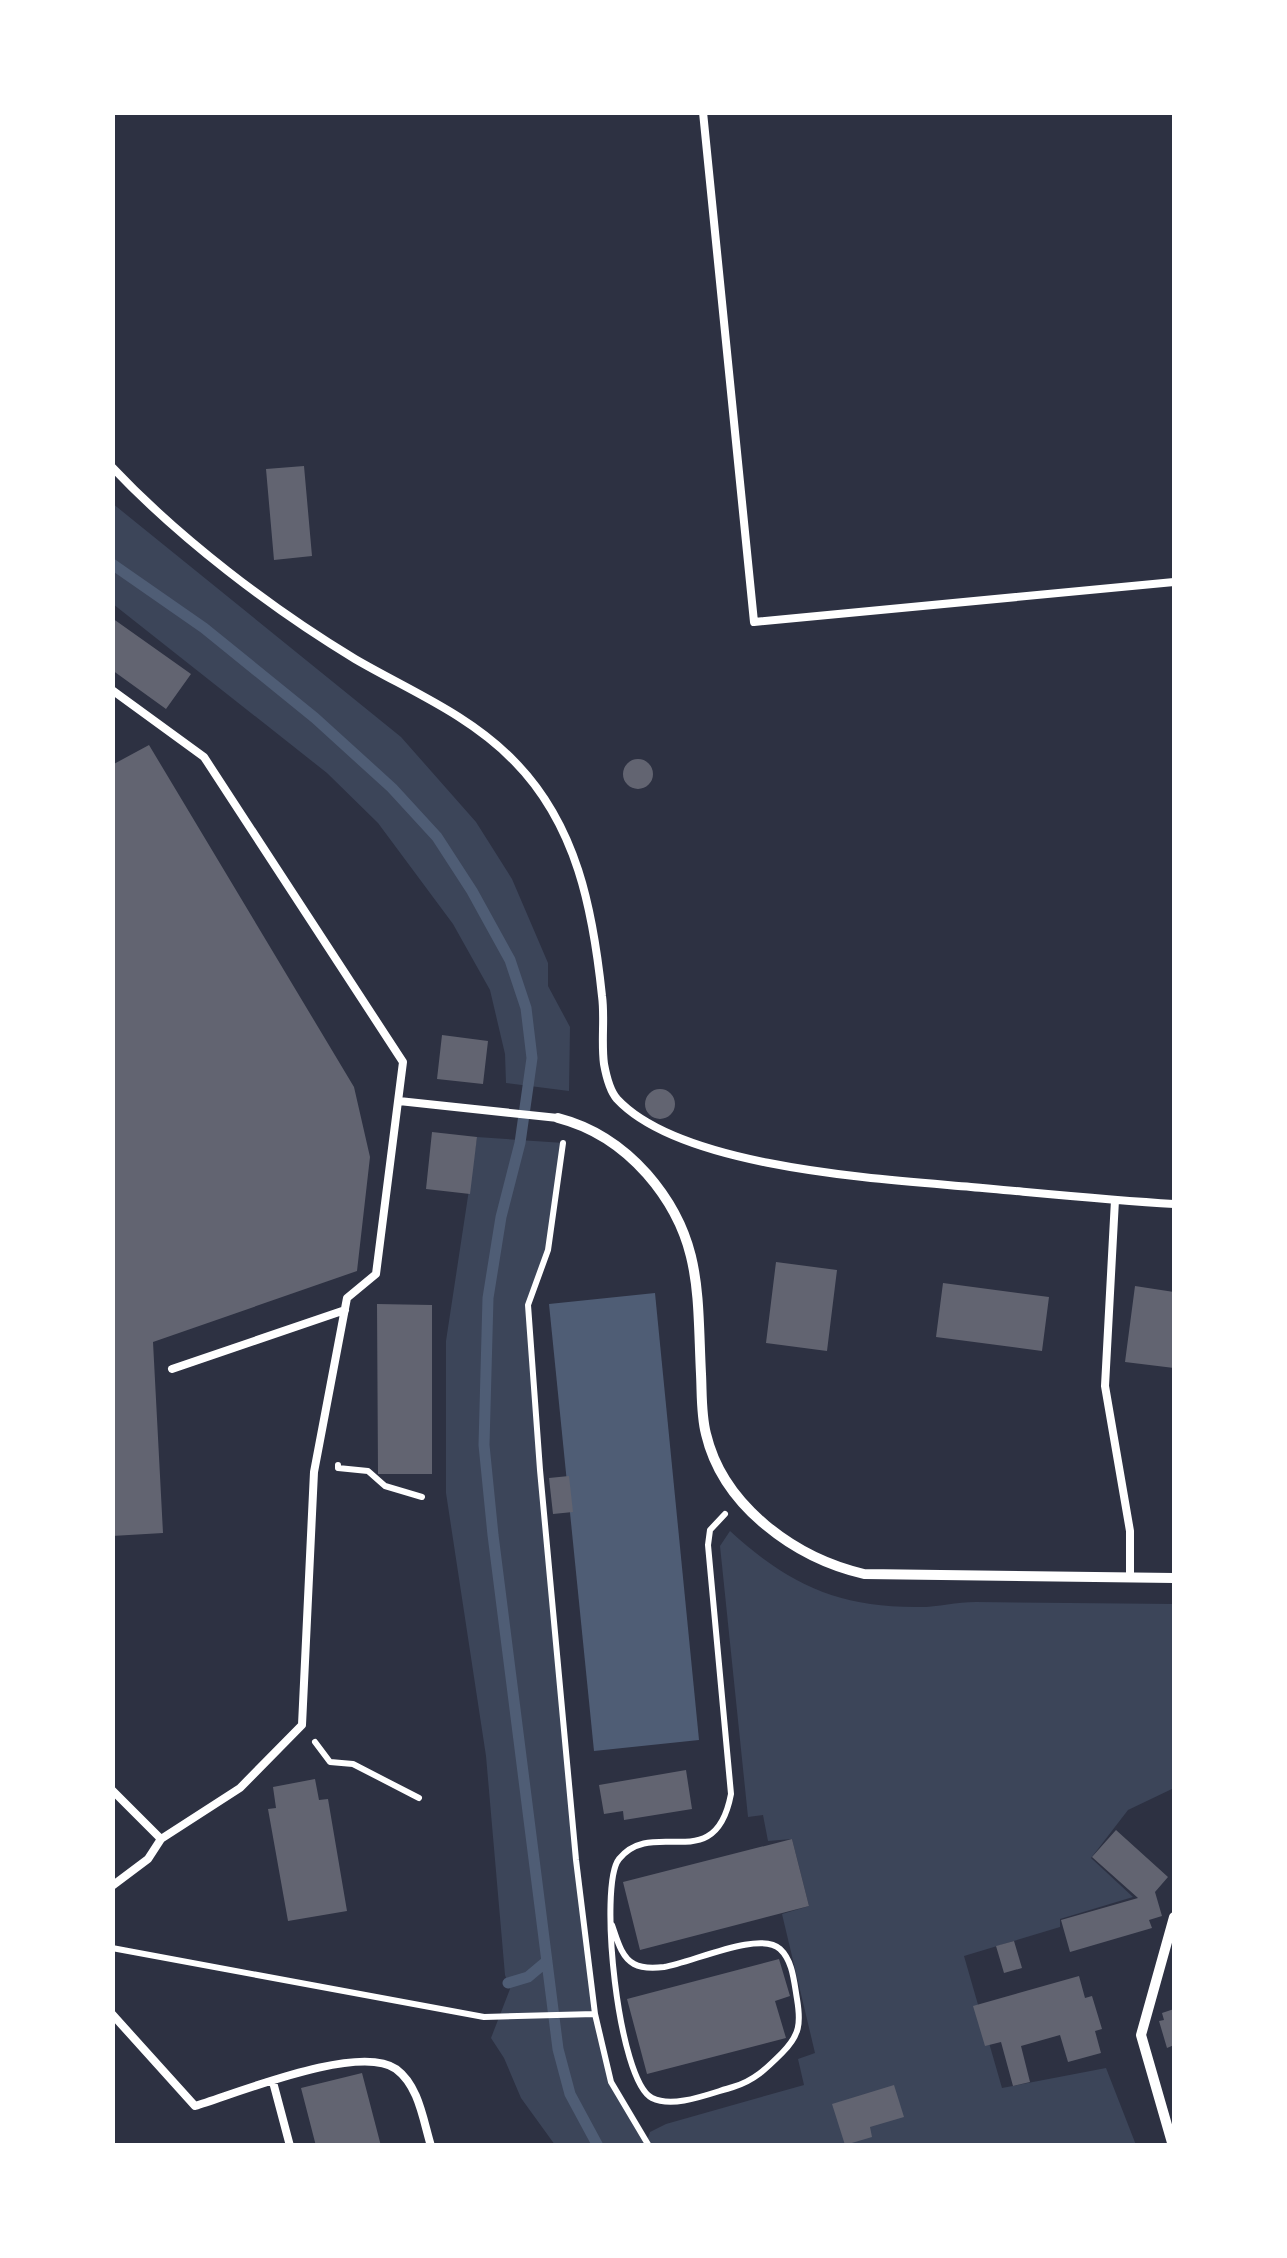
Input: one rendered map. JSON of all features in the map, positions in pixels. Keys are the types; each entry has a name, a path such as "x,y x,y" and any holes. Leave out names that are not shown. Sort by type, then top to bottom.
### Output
{"street":[{"path":"558,1118 602,1136 633,1158 678,1216 696,1272 706,1436 742,1502 792,1545 817,1560 864,1574 1174,1578"},
{"path":"1173,2146 1141,2035 1174,1918"}],"lane":[{"path":"703,112 754,622 1174,582"},
{"path":"112,468 169,522 300,622 358,660 432,699 480,731 515,762 547,803 572,846 588,899 603,999 604,1065 614,1096 630,1109 663,1130 714,1149 814,1173 1174,1204"},
{"path":"112,690 204,757 403,1062 376,1274 348,1298 314,1472 302,1725 240,1788 161,1839 148,1859 112,1886"},
{"path":"398,1101 558,1118"},
{"path":"1115,1200 1104,1386 1130,1531 1130,1577"},
{"path":"172,1369 345,1310"},
{"path":"112,1790 161,1839"},
{"path":"112,2014 195,2106 339,2062 381,2062 396,2069 409,2082 431,2146"},
{"path":"274,2082 290,2146"}],"path":[{"path":"572,1122 564,1143 548,1250 528,1305 540,1470 592,2014 611,2082 649,2146"},
{"path":"342,1449 338,1468 368,1470 385,1486 422,1497"},
{"path":"612,1926 620,1949 634,1964 652,1968 747,1944 778,1946 794,1978 801,2021 798,2036 751,2082 662,2102 648,2097 638,2084 620,2025 612,1926 612,1879 618,1859 636,1847 699,1840 717,1832 726,1818 731,1794 708,1545 710,1530 720,1517 742,1502"},
{"path":"302,1725 330,1762 352,1764 419,1798"},
{"path":"112,1948 484,2016 592,2014"}],"shaded area":[{"path":"112,503 401,737 476,822 512,879 548,963 548,986 570,1027 569,1091 506,1083 505,1054 490,990 453,924 378,823 327,773 113,604"},
{"path":"477,1137 564,1143 548,1250 528,1305 540,1470 595,2014 611,2082 647,2141 650,2132 666,2124 804,2085 798,2059 815,2053 782,1914 809,1906 792,1839 768,1841 763,1815 748,1817 720,1546 730,1531 793,1578 837,1597 861,1602 923,1607 976,1602 1174,1604 1174,1788 1128,1810 1091,1858 1133,1897 1060,1919 1060,1927 964,1956 1002,2088 1106,2068 1136,2145 555,2145 521,2098 491,2038 510,1989 505,1975 486,1756 446,1493 446,1341"},
{"path":"655,1293 699,1740 594,1751 549,1304"}],"building":[{"path":"304,466 312,556 274,560 266,469"},
{"path":"112,618 191,674 166,709 112,670"},
{"path":"149,745 354,1087 370,1157 357,1271 153,1342 163,1533 112,1536 112,765"},
{"path":"638,759 649,763 653,774 649,785 638,789 627,785 623,774 627,763"},
{"path":"442,1035 488,1041 483,1084 437,1079"},
{"path":"660,1089 671,1093 675,1104 671,1115 660,1119 649,1115 645,1104 649,1093"},
{"path":"432,1132 477,1137 470,1194 426,1189"},
{"path":"776,1262 837,1270 827,1351 766,1343"},
{"path":"943,1283 1049,1297 1042,1351 936,1337"},
{"path":"1135,1286 1174,1292 1174,1368 1125,1362"},
{"path":"377,1304 432,1305 432,1474 378,1474"},
{"path":"569,1476 573,1512 553,1514 549,1478"},
{"path":"686,1770 692,1809 624,1820 623,1811 604,1814 599,1785"},
{"path":"315,1779 319,1800 328,1799 347,1911 288,1921 268,1809 276,1808 273,1787"},
{"path":"1116,1830 1168,1877 1155,1892 1162,1916 1149,1920 1152,1928 1070,1952 1061,1920 1138,1898 1092,1857"},
{"path":"792,1839 809,1906 640,1950 623,1882"},
{"path":"1014,1941 1022,1968 1004,1973 996,1946"},
{"path":"779,1959 790,1996 775,2001 786,2038 647,2074 627,1999"},
{"path":"1079,1976 1085,1998 1092,1996 1102,2029 1095,2031 1101,2053 1068,2062 1060,2035 1021,2046 1030,2082 1013,2086 1001,2042 985,2046 973,2006"},
{"path":"1174,2009 1174,2045 1167,2048 1159,2021 1164,2020 1162,2013"},
{"path":"362,2073 381,2146 316,2146 301,2088"},
{"path":"894,2085 904,2117 870,2127 872,2137 845,2145 832,2104"}],"waterway":[{"path":"112,564 204,628 315,718 392,788 437,837 472,891 510,960 526,1008 532,1058 520,1143 501,1217 488,1298 484,1445 558,2049 570,2094 598,2146"},
{"path":"508,1983 528,1977 547,1961"}]}
